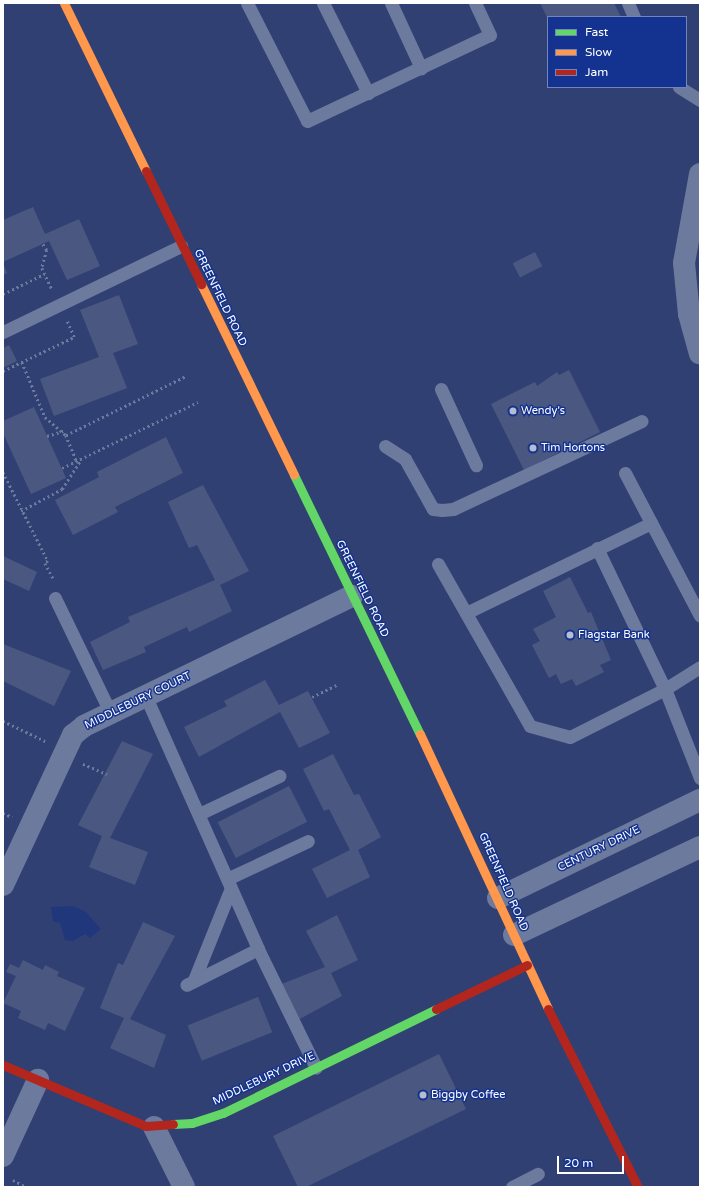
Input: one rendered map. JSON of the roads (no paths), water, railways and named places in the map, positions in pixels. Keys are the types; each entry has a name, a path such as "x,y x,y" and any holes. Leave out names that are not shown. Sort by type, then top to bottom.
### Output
{"main road":[{"name":"GREENFIELD ROAD","path":"64,3 498,898 527,965 638,1187"},
{"name":"MIDDLEBURY DRIVE","path":"3,1065 146,1126 154,1127 192,1123 223,1113 527,965"}],"street":[{"path":"700,174 684,263 689,314 700,354"},
{"name":"MIDDLEBURY COURT","path":"3,885 73,735 111,714 352,596"},
{"name":"CENTURY DRIVE","path":"498,898 700,800"},
{"path":"514,935 700,846"},
{"path":"3,1156 38,1080"},
{"path":"154,1127 184,1187"}],"lane":[{"path":"247,3 307,121 490,35 475,3"},
{"path":"323,3 368,93"},
{"path":"391,3 421,68"},
{"path":"628,3 634,16"},
{"path":"681,88 700,100"},
{"path":"3,332 181,246"},
{"path":"441,389 476,465"},
{"path":"385,446 405,459 433,509 453,509 642,421"},
{"path":"625,473 700,616"},
{"path":"466,613 651,523"},
{"path":"597,548 665,689 700,778"},
{"path":"438,564 530,726 570,737 665,689 700,667"},
{"path":"55,598 111,714"},
{"path":"146,697 230,883 258,949 316,1068"},
{"path":"199,814 279,776"},
{"path":"258,949 190,982 230,883 308,841"},
{"path":"512,1187 538,1174"}],"water":[{"path":"73,906 86,912 101,929 90,938 85,934 73,941 65,940 60,923 53,921 51,907"}],"place":[{"name":"Wendy's","path":"513,411"},
{"name":"Tim Hortons","path":"533,448"},
{"name":"Flagstar Bank","path":"570,635"},
{"name":"Biggby Coffee","path":"423,1095"}]}
